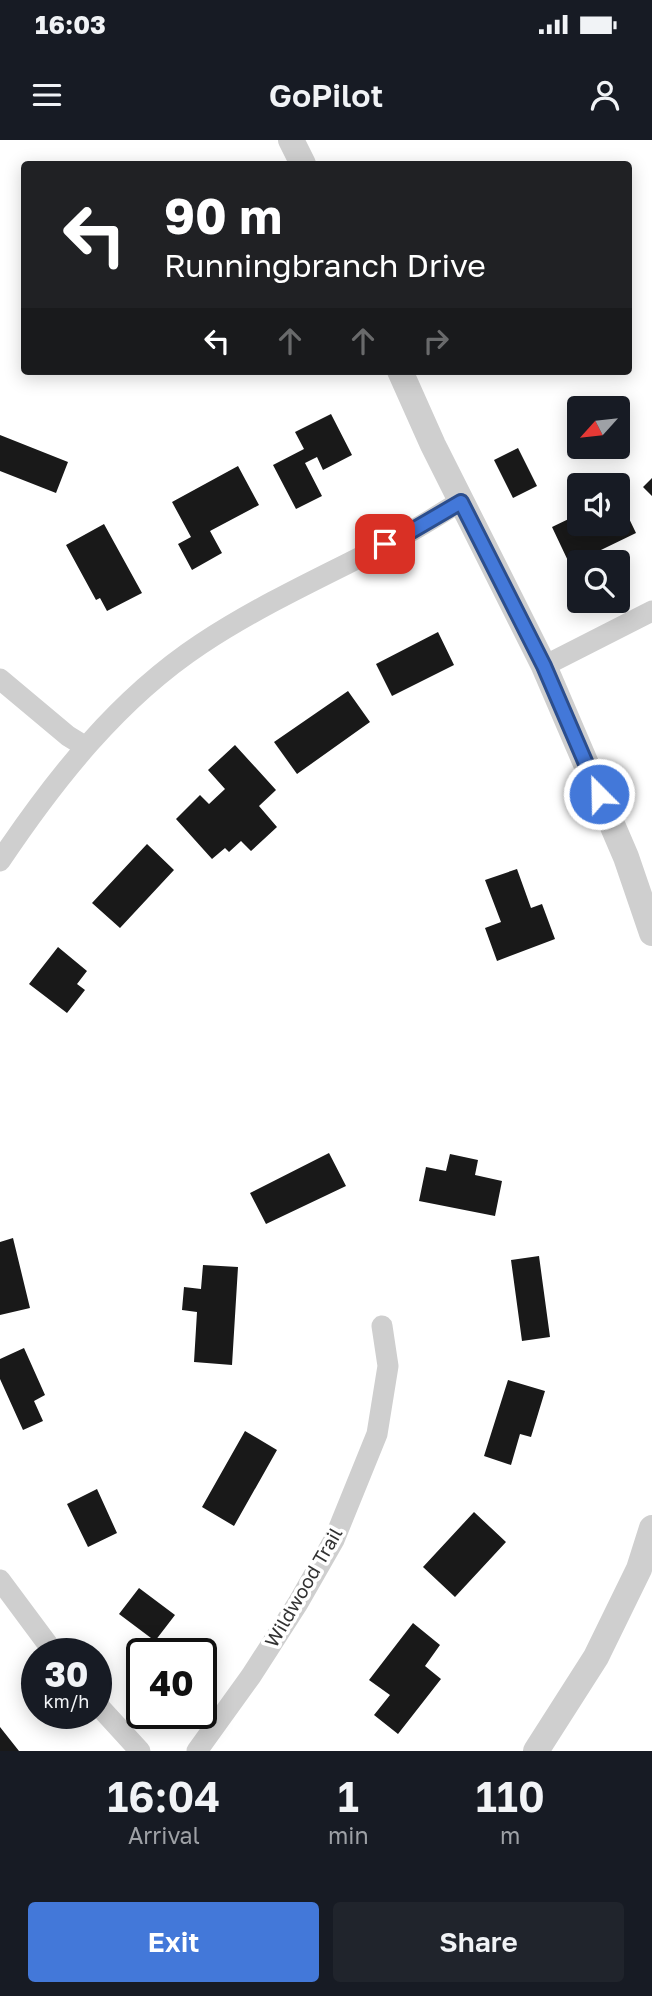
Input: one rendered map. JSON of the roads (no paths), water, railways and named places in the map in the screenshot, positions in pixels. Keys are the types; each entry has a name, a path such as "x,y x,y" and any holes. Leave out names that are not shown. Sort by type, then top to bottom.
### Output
{"street":[{"path":"291,140 302,161"},
{"path":"402,375 461,502 544,666 626,857 652,933"},
{"path":"0,861 27,821 86,747 135,696 200,645 259,609 408,533 461,502"},
{"path":"544,666 652,611"},
{"path":"0,679 68,736 86,747"},
{"name":"Wildwood Trail","path":"197,1751 251,1676 334,1540 377,1434 388,1366 382,1326"},
{"path":"536,1751 596,1657 639,1569 652,1528"},
{"path":"0,1580 43,1638"},
{"path":"112,1720 140,1751"}]}
